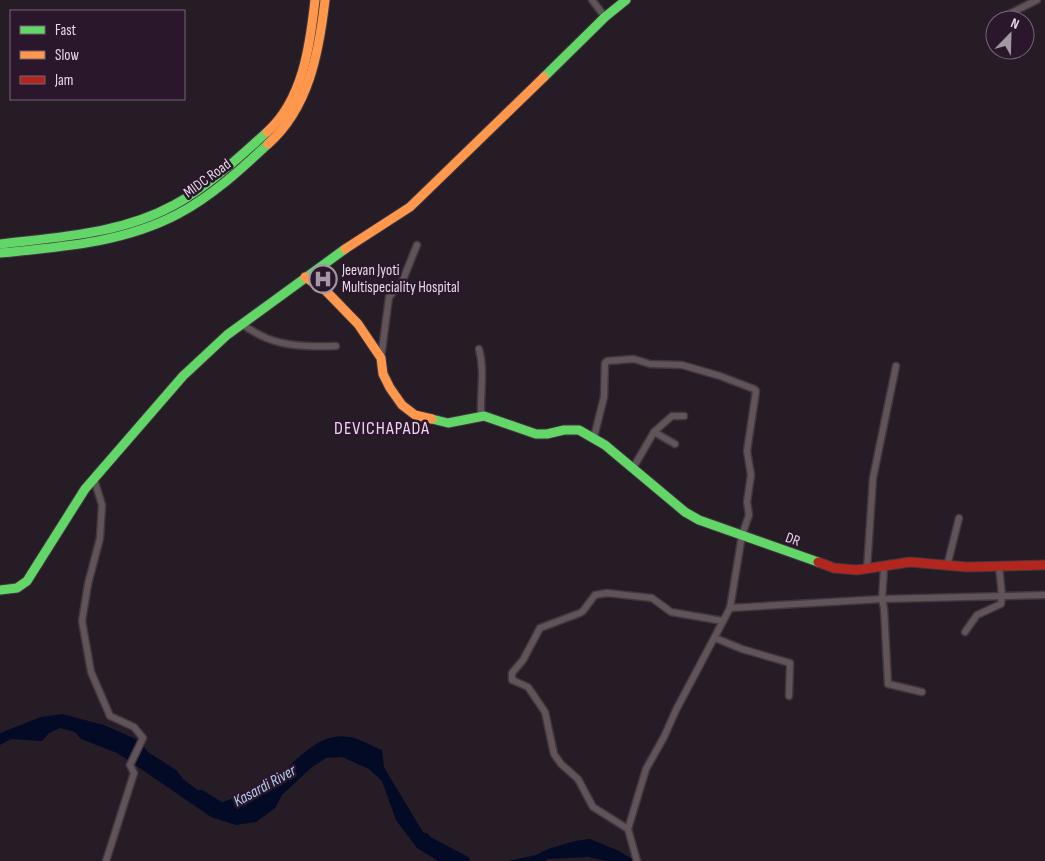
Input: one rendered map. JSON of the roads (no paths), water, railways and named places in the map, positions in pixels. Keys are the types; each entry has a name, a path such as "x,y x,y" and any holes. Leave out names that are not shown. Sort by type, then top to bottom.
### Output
{"main road":[{"name":"MIDC Road","path":"0,244 101,230 142,219 186,199 235,163 281,118 290,102 306,57 315,0"},
{"name":"MIDC Road","path":"0,253 103,240 146,228 191,208 241,170 289,124 298,106 313,68 323,22 325,0"},
{"path":"0,590 17,588 27,581 85,489 183,376 241,324 334,256 410,207 605,17 626,0"},
{"path":"305,277 326,291 358,324 381,358 383,374 390,388 402,405 415,416 448,423 481,416"},
{"name":"DR","path":"481,416 536,434 579,430 594,437 685,512 699,520 834,568 867,569 910,562 967,567 1045,565"}],"street":[{"path":"592,0 605,17"},
{"path":"1017,10 1037,0"},
{"path":"381,358 388,300 402,282 417,245"},
{"path":"241,324 261,336 280,342 320,347 336,346"},
{"path":"479,349 482,359 481,416"},
{"path":"594,437 603,404 605,363 607,361 634,360 650,364 685,365 754,389 757,395 747,451 751,475 747,499 749,515 742,536 730,608 646,769 628,829 637,861"},
{"path":"867,569 873,478 896,366"},
{"path":"633,468 654,432 672,416 684,416"},
{"path":"654,432 675,444"},
{"path":"94,479 102,505 100,538 88,584 82,621 90,672 110,716 134,727 143,738 130,766 134,773 106,861"},
{"path":"947,566 959,518"},
{"path":"965,632 977,615 1001,604 999,566"},
{"path":"884,567 882,599 888,684 922,692"},
{"path":"628,829 593,807 578,779 556,760 545,712 528,687 512,680 512,673 523,660 540,628 584,611 593,597 598,594 648,596 656,599 671,612 723,621"},
{"path":"730,608 882,599 1045,595"},
{"path":"715,638 742,649 790,664 789,696"}],"water":[{"path":"62,714 104,725 138,740 148,752 176,770 184,780 211,800 221,811 243,804 308,750 323,740 340,736 358,739 382,750 384,767 423,832 436,847 470,861 438,861 417,848 396,820 382,781 369,769 342,757 326,758 311,768 282,795 275,808 256,822 236,825 211,817 117,753 81,739 75,732 60,728 49,733 42,741 11,739 0,745 0,733 41,717"},
{"path":"590,839 619,851 635,861 607,861 588,857 547,859 545,861 508,861 536,855 548,849 575,841"}],"waterway":[{"name":"Kasardi River","path":"201,795 222,808 245,799 282,776"},
{"name":"Kasardi River","path":"425,838 427,841 465,861"}],"place":[{"name":"Jeevan Jyoti Multispeciality Hospital","path":"323,279"}],"district":[{"name":"DEVICHAPADA","path":"382,428"}]}
